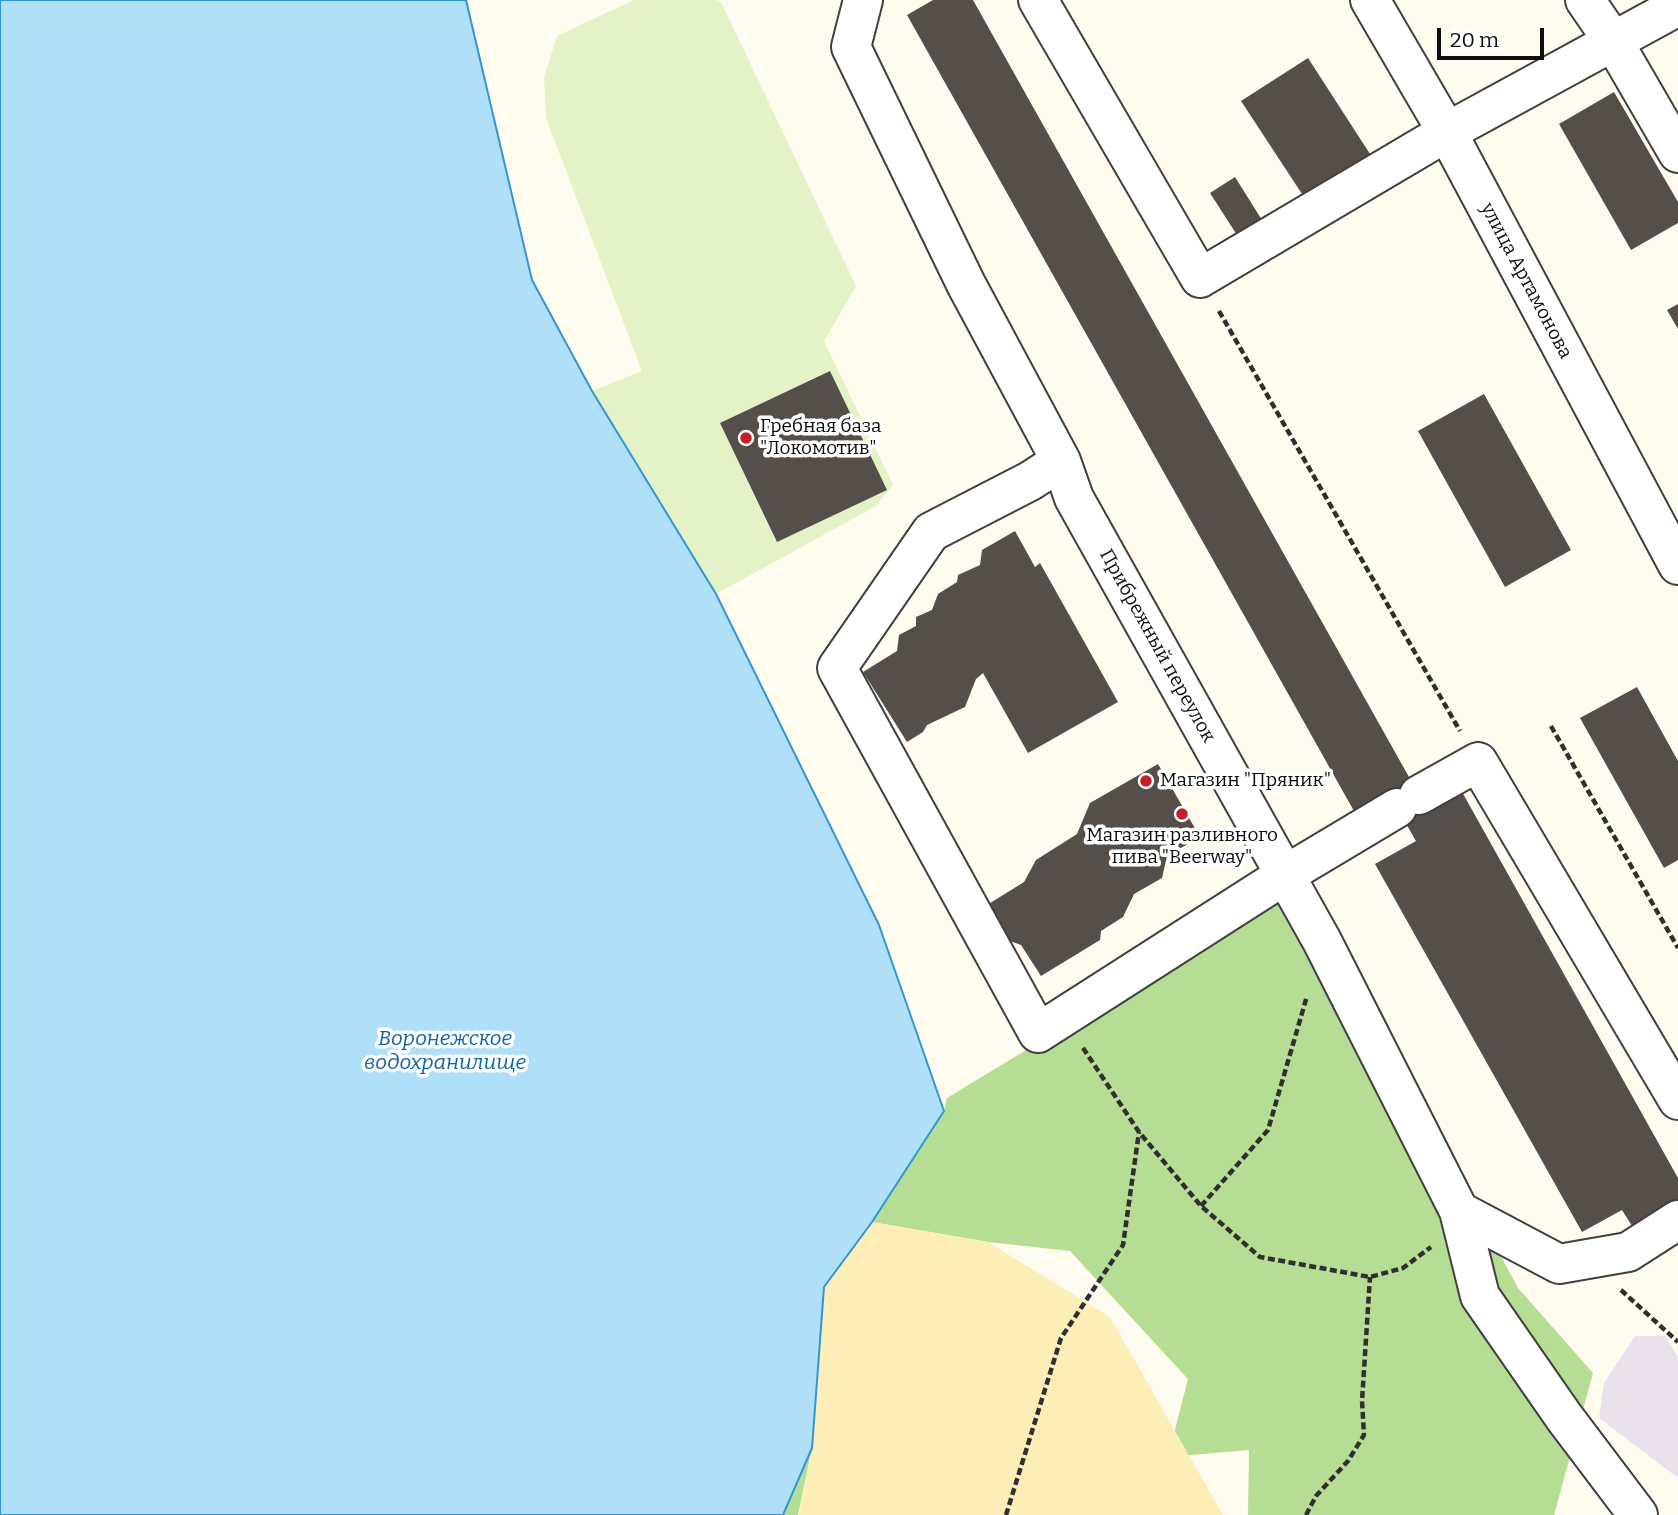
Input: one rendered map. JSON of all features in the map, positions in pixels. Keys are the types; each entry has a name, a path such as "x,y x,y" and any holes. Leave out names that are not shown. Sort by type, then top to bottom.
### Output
{"street":[{"name":"Прибрежный переулок","path":"863,0 851,47 966,284 1062,461 1074,498 1322,941 1459,1211 1480,1296 1564,1417 1638,1515"},
{"path":"1038,0 1200,278 1447,132 1678,6"},
{"name":"улица Артамонова","path":"1370,0 1665,508 1678,565"},
{"path":"1585,0 1678,153"},
{"path":"1062,461 1030,481 931,532 837,668 1038,1033 1285,875 1478,762 1678,1100"},
{"path":"1459,1211 1559,1264 1628,1252 1678,1220"}],"path":[{"path":"1200,278 1478,762"},
{"path":"1551,726 1678,948"},
{"path":"1201,1206 1268,1130 1322,941"},
{"path":"1063,1018 1139,1132 1201,1206 1260,1257 1370,1278 1403,1268 1445,1236 1459,1211"},
{"path":"1006,1515 1061,1338 1123,1245 1139,1132"},
{"path":"1587,1259 1678,1342"},
{"path":"1306,1515 1317,1496 1348,1461 1364,1435 1362,1401 1370,1278"}],"shaded area":[{"path":"1635,1336 1665,1336 1678,1357 1678,1478 1599,1418 1604,1383"}],"green space":[{"path":"634,0 721,2 856,286 824,341 893,485 876,506 716,594 592,391 642,371 546,118 544,78 557,36"},
{"path":"1283,894 1430,1125 1518,1288 1593,1373 1554,1515 1248,1515 1249,1450 1168,1457 1188,1379 1070,1251 988,1242 872,1222 944,1111 947,1098"},
{"path":"812,1448 798,1515 783,1515"}],"sand":[{"path":"872,1222 988,1242 1110,1317 1223,1515 799,1515 812,1448 824,1287"}],"water":[{"name":"Воронежское водохранилище","path":"0,0 466,0 532,280 592,391 716,594 879,925 944,1111 872,1222 824,1287 812,1448 783,1515 0,1515"}],"building":[{"path":"933,0 973,0 1423,802 1457,783 1678,1178 1678,1200 1632,1226 1622,1210 1582,1232 1375,864 1416,841 1393,801 1359,820 907,15"},
{"path":"1308,58 1370,154 1304,197 1241,101"},
{"path":"1614,92 1678,202 1678,223 1631,250 1559,124"},
{"path":"1235,177 1262,220 1237,235 1210,193"},
{"path":"1678,304 1678,329 1667,310"},
{"path":"830,371 887,490 777,542 720,423"},
{"path":"1484,394 1571,550 1505,587 1418,431"},
{"path":"1015,531 1035,567 1040,563 1118,702 1028,753 983,673 976,679 965,707 927,725 923,732 907,742 863,672 897,651 899,635 916,626 916,617 932,610 938,594 957,582 958,575 980,565 982,550"},
{"path":"1637,687 1678,761 1678,860 1664,868 1580,718"},
{"path":"1158,764 1200,837 1167,856 1162,878 1134,894 1123,917 1101,931 1100,940 1041,976 1021,945 1010,941 987,905 1024,882 1036,860 1077,834 1090,803"}],"place":[{"name":"Гребная база \"Локомотив\"","path":"746,438"},
{"name":"Магазин \"Пряник\"","path":"1146,781"},
{"name":"Магазин разливного пива \"Beerway\"","path":"1182,814"}]}
